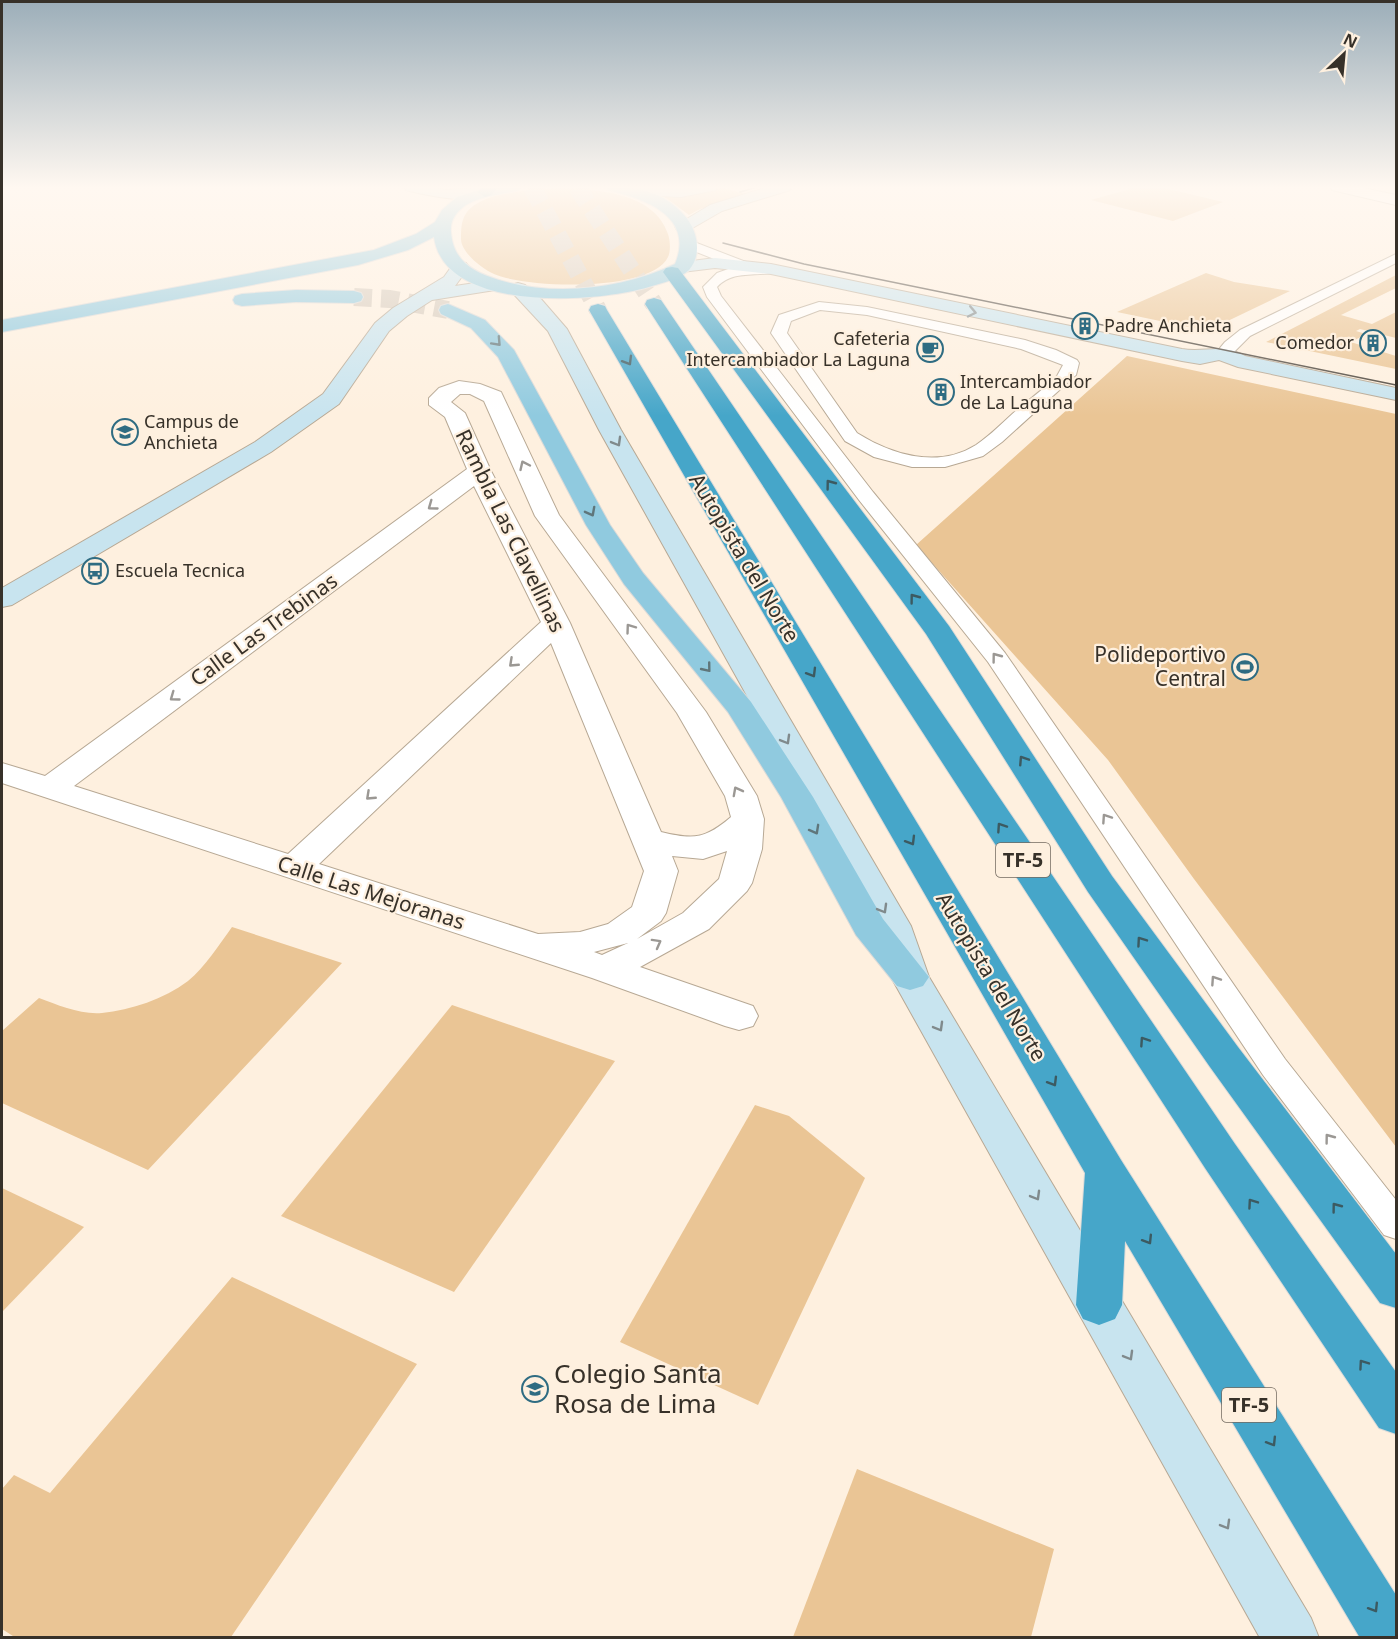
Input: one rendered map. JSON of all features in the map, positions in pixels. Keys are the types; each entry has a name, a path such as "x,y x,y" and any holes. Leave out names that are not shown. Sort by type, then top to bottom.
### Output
{"highway":[{"path":"677,269 694,303 939,632 1100,884 1224,1057 1392,1280"},
{"name":"TF-5","path":"654,304 1220,1156 1396,1412"},
{"name":"Autopista del Norte","path":"598,310 1106,1172 1392,1638"},
{"path":"1099,1305 1106,1172"}],"main road":[{"path":"2,326 339,263"},
{"path":"447,263 458,265 470,275 506,287 575,293 605,291 643,282 677,269 712,263"},
{"path":"677,269 680,263"},
{"path":"718,263 771,269 1045,333 1200,358 1202,362 1220,368 1238,365 1230,358"},
{"path":"437,303 458,265"},
{"path":"2,598 263,447 331,399 382,327 400,312 506,287"},
{"path":"506,287 557,329 610,430 893,926 910,977"},
{"path":"25,341 245,300 296,296 354,297"},
{"path":"437,303 478,324 507,354 604,534 633,578 740,708 797,797 869,926 910,977 1291,1638"},
{"path":"1230,358 1396,394"}],"street":[{"name":"Rambla Las Clavellinas","path":"536,947 580,944 620,933 648,913 661,871 556,623 479,471 454,413 440,405 440,398 449,389 465,386 481,390 493,397 548,516 692,712 741,796 748,819 746,849 735,883 696,921 605,969"},
{"name":"Calle Las Trebinas","path":"50,789 479,471"},
{"path":"294,868 556,623"},
{"name":"Calle Las Mejoranas","path":"2,773 605,969 739,1016"},
{"path":"649,840 693,851 725,841 748,819"}],"lane":[{"path":"733,263 741,267"},
{"path":"1230,358 1230,345 1245,333 1385,263"},
{"path":"741,267 716,278 710,287 714,297 873,505 998,658 1275,1067 1396,1225"},
{"path":"694,303 729,316"},
{"path":"772,373 813,380 851,436 867,448 892,458 928,463 954,460 979,451 1064,379 1068,375 1071,363 1025,345 867,311 819,306 784,318 779,333 813,380"},
{"path":"792,400 813,380"},
{"path":"1364,1185 1392,1280"}],"shaded area":[{"path":"662,263 657,269 638,277 586,284 558,284 510,279 494,274 478,264"},
{"path":"1206,273 1234,282 1290,291 1211,329 1203,330 1117,312"},
{"path":"1396,275 1396,288 1341,315 1372,324 1396,312 1396,338 1360,329 1356,331 1366,334 1355,340 1345,337 1341,339 1396,356 1396,369 1266,342"},
{"name":"Polideportivo Central","path":"1127,356 1396,414 1396,1147 1194,879 1108,760 916,545"},
{"path":"232,927 342,963 148,1170 2,1103 2,1031 39,998 70,1009 94,1013 147,1003 188,981 206,963"},
{"path":"452,1005 615,1061 454,1292 281,1216"},
{"path":"755,1105 789,1116 865,1178 758,1405 620,1342"},
{"path":"2,1188 84,1227 2,1312"},
{"path":"232,1277 417,1364 231,1637 16,1638 2,1629 2,1489 14,1475 50,1493"},
{"path":"857,1469 1054,1549 1031,1637 793,1637"}],"tunnel":[{"path":"573,263 598,310"},
{"path":"627,263 654,304"},
{"path":"354,297 390,299 448,310"}],"tram line":[{"path":"802,263 1396,385"}],"place":[{"name":"Padre Anchieta","path":"1085,326"},
{"name":"Comedor","path":"1373,343"},
{"name":"Cafeteria Intercambiador La Laguna","path":"930,349"},
{"name":"Intercambiador de La Laguna","path":"941,392"},
{"name":"Campus de Anchieta","path":"125,432"},
{"name":"Escuela Tecnica","path":"95,571"},
{"name":"Polideportivo Central","path":"1245,667"},
{"name":"Colegio Santa Rosa de Lima","path":"535,1389"}]}
